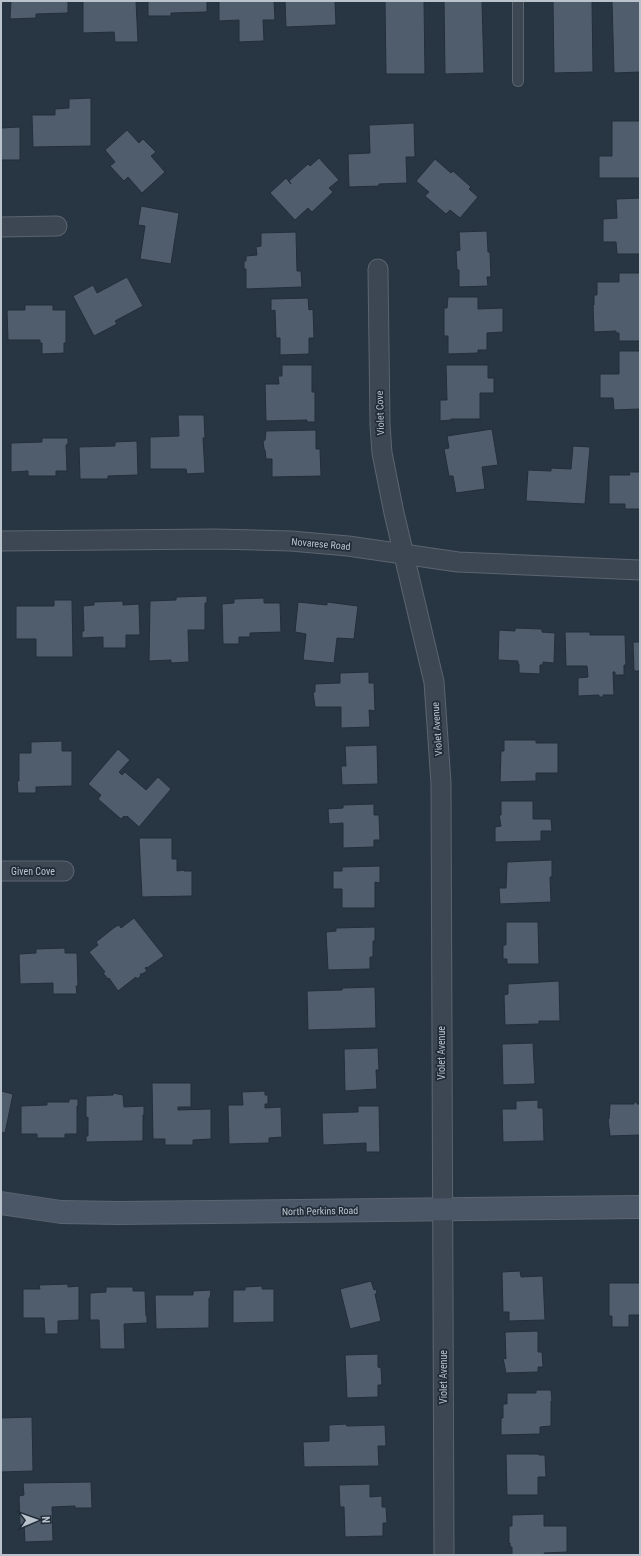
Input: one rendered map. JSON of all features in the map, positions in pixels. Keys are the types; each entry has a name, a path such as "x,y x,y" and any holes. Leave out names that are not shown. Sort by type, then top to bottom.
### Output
{"street":[{"path":"1,227 57,226"},
{"name":"Violet Cove","path":"378,269 380,425 382,453 394,513 405,555"},
{"name":"Novarese Road","path":"1,541 215,539 291,541 348,546 458,562 640,570"},
{"name":"Violet Avenue","path":"405,555 434,682 441,783 444,1555"},
{"name":"Given Cove","path":"1,871 64,871"},
{"name":"North Perkins Road","path":"1,1203 61,1212 119,1213 640,1207"}],"lane":[{"path":"518,1 518,81"}],"building":[{"path":"11,1 68,1 68,13 36,14 36,18 10,19"},
{"path":"83,1 136,1 138,42 115,42 114,32 83,33"},
{"path":"148,1 207,1 207,12 171,13 171,16 148,16"},
{"path":"219,1 274,1 275,20 263,20 264,41 239,42 239,20 219,21"},
{"path":"285,1 335,1 336,25 286,27"},
{"path":"385,1 424,1 425,74 386,74"},
{"path":"444,1 482,1 484,73 445,74"},
{"path":"553,1 592,1 593,72 554,73"},
{"path":"612,1 640,1 640,72 614,73"},
{"path":"91,98 91,146 33,147 32,115 55,115 55,109 69,108 69,99"},
{"path":"612,121 640,121 640,178 599,178 599,156 612,156"},
{"path":"414,123 415,157 406,157 407,183 349,187 348,154 370,153 369,125"},
{"path":"20,127 20,160 1,160 1,128"},
{"path":"127,130 139,143 143,139 156,152 151,156 165,172 142,193 128,177 124,181 110,166 115,162 105,150"},
{"path":"319,158 339,180 329,188 333,192 312,212 308,208 295,220 270,193 286,178 291,184 289,181 308,164 310,166"},
{"path":"435,159 451,173 453,171 471,187 469,189 478,197 460,218 450,210 446,214 425,196 429,192 416,181"},
{"path":"640,198 640,254 617,254 616,242 603,242 603,219 617,218 616,199"},
{"path":"141,206 179,213 171,264 140,259 145,226 138,225"},
{"path":"487,231 491,277 487,277 488,286 459,287 459,270 457,270 456,251 460,250 459,232"},
{"path":"296,232 297,271 301,271 302,287 246,289 246,269 244,269 244,261 246,261 246,256 257,255 256,247 261,246 261,233"},
{"path":"619,273 640,273 640,341 619,341 619,333 616,333 616,331 594,332 593,304 594,305 594,295 597,295 597,282 619,282"},
{"path":"127,277 143,306 115,321 117,324 94,336 73,296 93,285 97,293"},
{"path":"448,297 478,297 478,309 503,308 503,332 487,333 487,350 478,350 478,353 448,354 448,336 444,336 444,308 447,308"},
{"path":"308,298 309,310 313,309 314,338 309,338 309,354 280,355 280,338 276,338 275,310 271,311 271,299"},
{"path":"25,305 53,305 53,310 66,310 66,343 64,343 64,353 42,354 42,343 40,343 40,340 8,340 7,310 25,310"},
{"path":"619,351 640,351 640,409 614,410 613,398 600,398 600,374 619,374"},
{"path":"282,365 312,365 312,392 315,392 315,422 307,422 307,420 266,421 265,384 279,384 278,376 282,376"},
{"path":"446,365 488,365 488,378 494,378 494,393 480,393 480,419 451,419 440,421 440,400 447,400"},
{"path":"178,415 204,415 205,438 203,438 205,473 187,474 186,469 150,469 150,437 179,436"},
{"path":"492,429 498,465 482,467 485,489 456,493 453,476 449,476 444,449 449,448 447,436"},
{"path":"316,430 316,449 320,449 321,476 272,477 272,459 266,459 264,449 263,441 265,440 266,431"},
{"path":"42,438 68,438 68,444 66,445 67,471 56,471 56,476 28,476 28,471 11,472 11,443 42,442"},
{"path":"137,441 138,475 108,476 108,479 80,479 79,447 115,446 115,442"},
{"path":"573,446 590,447 585,504 526,501 528,470 551,471 551,468 571,469"},
{"path":"629,472 640,472 640,509 625,509 625,504 609,504 609,475 630,475"},
{"path":"207,596 207,603 205,603 205,630 188,630 189,662 171,663 171,660 149,661 150,601 176,600 176,597"},
{"path":"264,598 264,603 280,603 281,632 250,633 250,637 239,637 239,644 223,644 222,604 234,603 234,599"},
{"path":"54,600 72,600 73,657 36,657 36,639 16,639 16,606 54,606"},
{"path":"123,601 123,605 139,604 140,635 126,635 126,648 103,648 103,637 82,638 82,631 84,631 83,606 94,605 94,602"},
{"path":"298,602 327,605 327,602 358,606 354,639 337,638 334,663 303,660 306,634 295,632"},
{"path":"515,628 542,629 542,632 555,633 554,663 543,662 543,665 540,665 540,674 519,673 518,661 498,660 499,630 515,631"},
{"path":"565,632 590,632 590,635 625,635 626,665 624,665 624,675 615,675 615,672 613,672 614,695 603,695 603,697 599,697 599,695 578,696 578,678 588,677 587,666 566,666"},
{"path":"633,642 640,642 640,671 634,671"},
{"path":"369,672 369,683 374,683 375,711 369,710 370,727 341,728 341,707 315,707 313,692 315,692 315,684 340,683 340,673"},
{"path":"504,740 536,740 536,743 558,743 558,773 536,773 536,781 500,782 501,751 504,751"},
{"path":"62,741 62,751 72,751 72,786 36,787 36,793 18,793 17,781 19,781 19,753 31,753 31,742"},
{"path":"377,745 378,784 342,785 341,766 346,766 345,746"},
{"path":"118,749 130,760 119,772 122,775 125,772 146,790 158,777 171,789 139,827 127,816 124,816 121,819 98,799 101,795 88,784"},
{"path":"501,801 533,801 533,819 551,819 552,831 541,831 541,841 495,842 495,827 501,826 499,815 501,815"},
{"path":"374,804 374,815 379,815 380,840 374,840 374,847 343,848 343,823 329,824 328,809 343,808 343,805"},
{"path":"139,838 172,838 172,859 177,859 177,871 192,871 192,896 142,897"},
{"path":"552,860 552,877 550,877 551,902 500,904 499,888 506,888 507,862"},
{"path":"380,866 380,883 375,882 375,908 342,908 342,889 333,889 333,871 342,871 342,867"},
{"path":"134,918 164,956 145,968 147,971 140,974 141,976 137,979 136,977 118,991 109,978 108,979 103,973 105,972 89,952 98,945 96,942 115,927 119,925 121,928"},
{"path":"506,922 538,922 539,964 507,964 507,959 503,959 503,945 506,945"},
{"path":"375,927 375,941 373,941 373,957 370,957 370,969 328,970 326,932 336,931 336,928"},
{"path":"65,948 65,953 77,953 77,994 53,994 53,983 20,984 19,954 36,953 36,949"},
{"path":"559,981 560,1021 539,1021 539,1024 505,1025 504,995 508,994 508,984"},
{"path":"375,987 376,1028 308,1030 307,991"},
{"path":"533,1043 535,1084 503,1085 502,1044"},
{"path":"378,1048 379,1070 376,1070 377,1089 345,1091 344,1049"},
{"path":"152,1083 191,1083 191,1107 178,1107 178,1110 211,1109 211,1139 193,1140 193,1145 165,1145 165,1139 153,1139"},
{"path":"1,1091 13,1094 5,1133 1,1132"},
{"path":"265,1091 265,1095 268,1095 268,1104 265,1104 265,1108 281,1107 282,1137 269,1138 269,1143 229,1144 228,1105 243,1105 242,1092"},
{"path":"113,1093 123,1095 124,1107 144,1106 143,1141 86,1142 86,1136 88,1136 88,1117 86,1118 86,1096 113,1095"},
{"path":"69,1099 78,1099 77,1134 65,1134 65,1138 37,1138 37,1134 21,1134 21,1106 47,1105 47,1102 69,1102"},
{"path":"538,1100 538,1108 543,1108 544,1141 503,1142 502,1109 516,1109 516,1101"},
{"path":"634,1102 640,1104 640,1135 610,1136 608,1119 610,1104 634,1104"},
{"path":"358,1106 379,1106 380,1152 366,1152 366,1143 323,1145 322,1113 358,1112"},
{"path":"520,1271 521,1277 543,1276 545,1320 509,1321 509,1312 503,1312 502,1272"},
{"path":"371,1281 374,1290 376,1289 377,1294 375,1294 381,1321 350,1329 340,1289"},
{"path":"609,1283 640,1283 640,1315 629,1315 629,1327 612,1327 612,1316 609,1316"},
{"path":"68,1284 68,1287 79,1286 79,1320 58,1321 58,1334 45,1334 44,1318 23,1318 23,1289 40,1289 39,1285"},
{"path":"262,1286 262,1289 274,1289 274,1322 233,1323 233,1290 245,1290 245,1287"},
{"path":"106,1287 133,1287 133,1291 145,1291 147,1323 124,1324 125,1349 100,1349 99,1320 90,1320 90,1293 106,1292"},
{"path":"211,1290 209,1298 209,1328 156,1329 155,1295 193,1295 193,1291"},
{"path":"538,1331 538,1352 542,1352 543,1367 538,1367 538,1372 506,1373 503,1358 506,1359 505,1332"},
{"path":"378,1354 378,1367 381,1368 382,1385 378,1385 378,1397 347,1398 345,1355"},
{"path":"536,1390 551,1390 551,1426 540,1427 540,1434 501,1435 503,1404 507,1404 507,1393 536,1393"},
{"path":"32,1417 33,1471 1,1472 1,1418"},
{"path":"346,1424 347,1426 385,1425 386,1446 378,1446 379,1466 304,1467 303,1442 329,1441 329,1425"},
{"path":"506,1454 545,1455 546,1477 538,1477 538,1495 507,1495"},
{"path":"91,1482 92,1508 75,1508 75,1506 52,1507 53,1541 25,1542 24,1524 20,1525 19,1496 24,1495 23,1483"},
{"path":"370,1484 370,1497 382,1496 382,1507 386,1507 387,1523 383,1523 383,1536 345,1537 344,1507 340,1507 339,1485"},
{"path":"544,1514 544,1526 567,1526 567,1552 544,1553 545,1555 512,1555 512,1547 510,1547 510,1543 509,1544 509,1526 512,1526 512,1515"}]}
